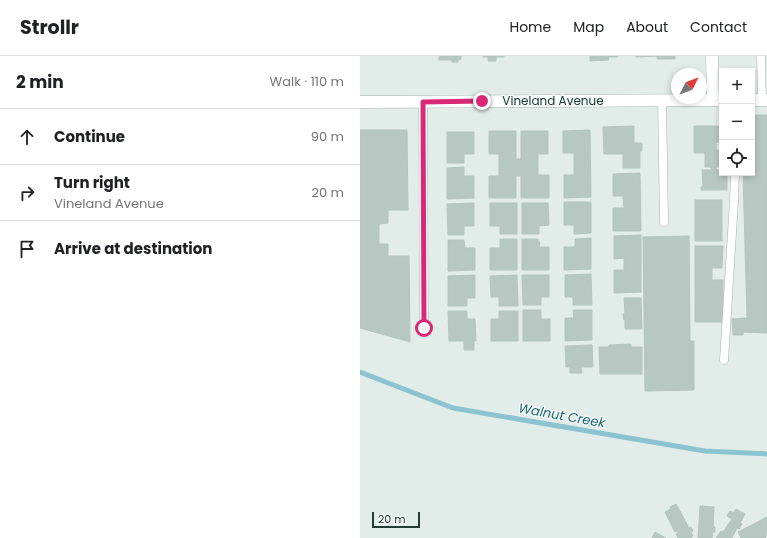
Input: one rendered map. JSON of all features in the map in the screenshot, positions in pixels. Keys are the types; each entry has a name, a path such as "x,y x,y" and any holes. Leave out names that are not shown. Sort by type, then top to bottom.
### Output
{"street":[{"path":"712,56 717,100"},
{"name":"Vineland Avenue","path":"360,102 717,100"}],"lane":[{"path":"760,100 761,56"},
{"path":"662,100 664,222"},
{"path":"423,102 424,328"},
{"path":"724,360 735,176"}],"building":[{"path":"439,56 461,56 461,59 458,60 458,62 452,62 452,60 439,60"},
{"path":"483,56 504,57 496,57 496,61 488,61 488,57"},
{"path":"590,56 618,57 608,57 609,60 590,61"},
{"path":"636,56 657,56 636,57"},
{"path":"657,56 675,56 675,59 657,59"},
{"path":"755,115 767,115 767,333 743,332 743,335 733,335 732,319 747,318 743,176 755,176"},
{"path":"634,126 634,143 642,143 642,151 640,151 640,168 623,168 623,154 604,154 603,127"},
{"path":"694,126 719,126 719,142 716,142 716,150 719,150 719,167 716,167 716,170 719,170 719,176 727,176 727,190 701,190 701,187 703,187 702,170 711,170 711,167 705,167 705,153 694,153"},
{"path":"360,130 407,130 408,210 388,210 388,223 379,224 379,244 388,244 388,256 409,256 410,342 360,328"},
{"path":"590,130 591,197 564,198 564,175 574,175 574,153 563,153 563,131"},
{"path":"489,131 516,131 516,159 521,159 521,131 548,131 548,154 538,154 538,175 549,175 549,198 521,198 521,176 516,176 516,198 489,198 489,176 499,176 499,154 489,154"},
{"path":"447,132 474,132 474,154 464,154 464,163 447,163"},
{"path":"464,167 464,176 474,176 474,198 447,199 447,168"},
{"path":"640,173 641,231 613,231 613,208 624,208 623,196 613,196 613,174"},
{"path":"695,200 722,200 722,241 695,241"},
{"path":"564,202 591,202 591,233 574,234 574,225 564,225"},
{"path":"474,203 474,226 464,226 464,235 448,235 447,204"},
{"path":"490,203 517,203 517,234 500,234 500,226 490,226"},
{"path":"522,203 548,203 549,225 539,226 539,234 522,234"},
{"path":"641,235 641,292 614,293 614,270 624,270 624,258 614,259 614,236"},
{"path":"689,236 690,341 694,341 694,390 645,391 643,237"},
{"path":"591,238 591,269 564,270 564,247 575,247 575,239"},
{"path":"500,239 517,239 517,270 490,270 490,248 500,248"},
{"path":"522,239 538,239 538,242 540,242 539,247 549,247 549,270 522,270"},
{"path":"448,240 464,240 465,248 475,248 475,270 448,271"},
{"path":"695,246 723,246 722,268 712,268 712,280 723,280 723,322 695,322"},
{"path":"591,274 592,305 573,305 573,297 565,297 565,275"},
{"path":"475,275 475,298 467,298 467,306 448,306 448,276"},
{"path":"517,275 518,306 499,306 499,297 491,297 490,276"},
{"path":"522,275 549,275 549,297 541,297 541,305 523,305"},
{"path":"624,298 641,298 642,329 625,329 623,314 625,314"},
{"path":"523,310 541,310 541,319 550,319 550,341 523,341"},
{"path":"573,310 592,310 592,340 565,341 565,318 574,318"},
{"path":"448,311 467,311 467,319 475,319 476,341 474,341 474,350 464,350 464,341 449,341"},
{"path":"499,311 518,311 518,341 491,341 491,319 499,319"},
{"path":"631,344 631,347 642,347 642,374 600,374 599,347"},
{"path":"592,345 593,367 581,367 582,373 570,373 570,367 566,367 565,346"},
{"path":"676,504 689,528 691,527 693,531 691,532 693,536 690,538 678,538 676,534 678,533 677,531 675,532 665,512"},
{"path":"700,506 714,507 713,526 715,527 715,532 713,532 712,538 698,538"},
{"path":"736,509 745,514 740,523 742,524 739,529 737,528 732,538 716,538 721,531 723,532 732,519 727,516 730,511 734,513"},
{"path":"767,517 766,537 741,538 738,532"},
{"path":"655,532 666,538 652,538"}],"waterway":[{"name":"Walnut Creek","path":"360,372 453,408 705,451 767,454"}],"route":[{"path":"424,328 423,102 482,101"}]}
